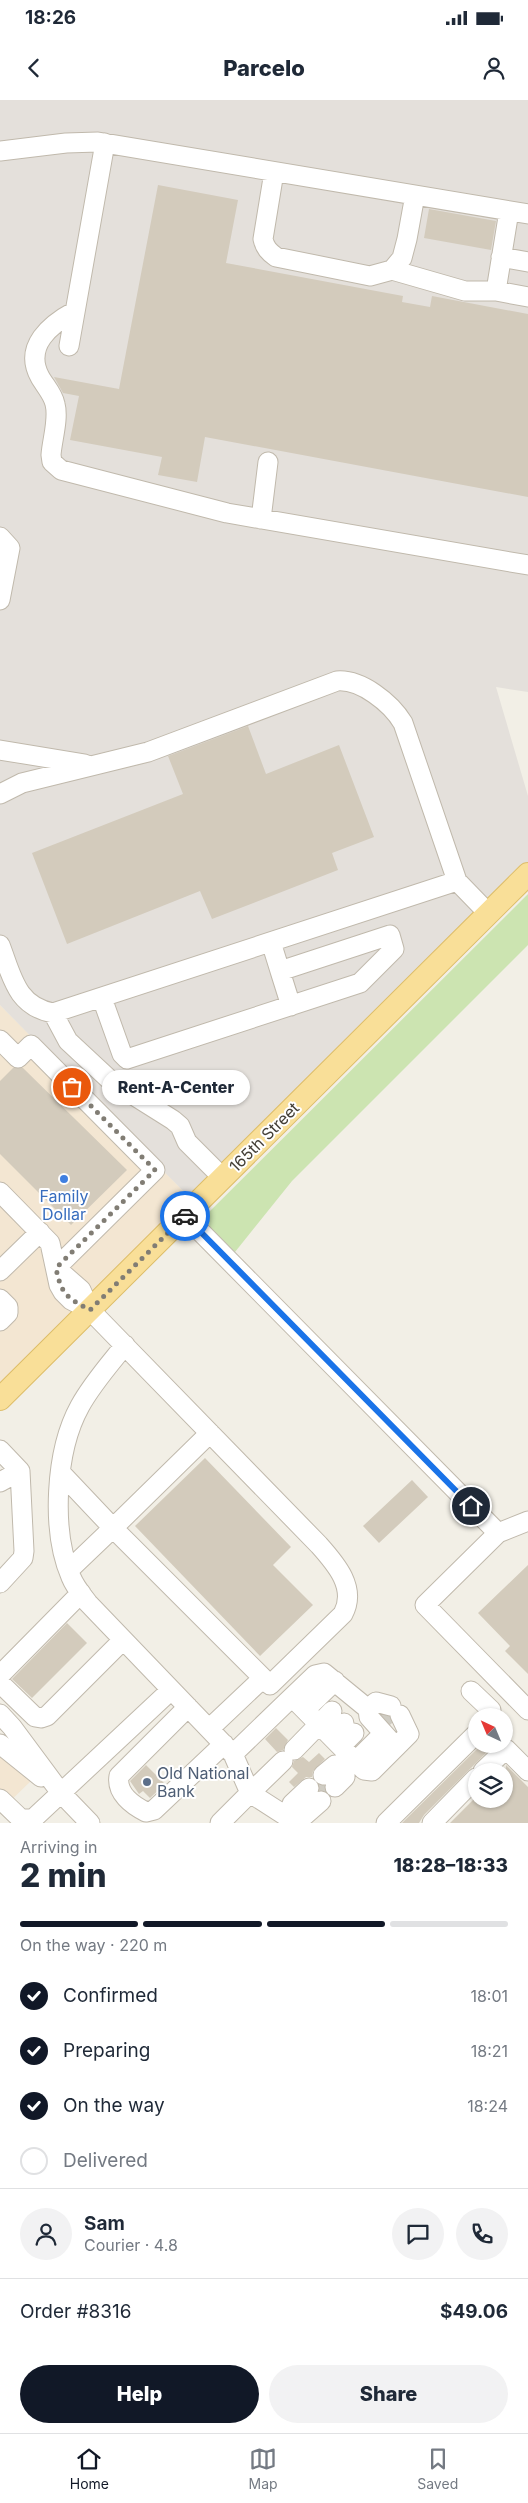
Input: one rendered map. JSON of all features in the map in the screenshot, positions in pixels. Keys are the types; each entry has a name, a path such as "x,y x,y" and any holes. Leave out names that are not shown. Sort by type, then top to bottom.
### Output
{"main road":[{"name":"165th Street","path":"0,1399 528,874"}],"street":[{"path":"0,151 81,141 106,143 528,214"},
{"path":"68,346 106,143"},
{"path":"274,172 263,239 265,247 276,257 370,276 392,270 465,291 496,291 528,297"},
{"path":"392,270 402,258 415,195"},
{"path":"496,291 509,211"},
{"path":"501,257 528,262"},
{"path":"75,311 47,329 40,339 36,352 36,369 55,405 51,455 56,467 61,470 227,513 528,565"},
{"path":"260,518 268,462"},
{"path":"0,537 10,548 0,601"},
{"path":"0,794 22,783 148,752 337,681 351,682 390,704 403,723 457,881 488,913"},
{"path":"0,750 92,766"},
{"path":"0,945 15,984 25,1000 42,1011 53,1013 457,881"},
{"path":"102,998 122,1054 127,1059 360,983 394,949 390,935 280,972"},
{"path":"271,942 291,1006"},
{"path":"53,1013 68,1041 119,1087 180,1126 187,1142 223,1178"},
{"path":"0,1040 18,1058 31,1045 155,1170 56,1268"},
{"path":"0,1192 50,1243 63,1292 71,1300 90,1310 125,1345 319,1545 343,1577 347,1590 348,1605 343,1614 209,1729"},
{"path":"185,1216 498,1533"},
{"path":"4,1259 40,1232"},
{"path":"0,1299 8,1307 8,1313 0,1321"},
{"path":"125,1345 79,1407 66,1442 61,1474 60,1521 69,1570 81,1594 229,1749 250,1793 289,1818 292,1804 315,1794"},
{"path":"69,1570 210,1433"},
{"path":"0,1450 20,1471 24,1551 23,1558 2,1573"},
{"path":"0,1482 20,1471"},
{"path":"61,1474 266,1681 295,1703 361,1725"},
{"path":"528,1521 498,1533 425,1605 528,1710"},
{"path":"0,1675 81,1594"},
{"path":"0,1683 35,1717 47,1716 123,1640"},
{"path":"0,1799 16,1816 26,1820 38,1815 171,1690"},
{"path":"471,1691 489,1708"},
{"path":"295,1703 361,1725"},
{"path":"188,1707 119,1776 118,1784 123,1794 146,1812 154,1810 229,1749 295,1703"},
{"path":"0,1714 12,1727 61,1793"},
{"path":"220,1823 288,1756 361,1725"},
{"path":"329,1781 346,1777 361,1725"},
{"path":"386,1823 468,1742"},
{"path":"0,1744 61,1793 90,1823"},
{"path":"513,1751 528,1771"},
{"path":"432,1823 468,1786"}],"shaded area":[{"path":"0,100 528,100 528,692 496,687 528,796 528,864 195,1203 0,1005"},
{"path":"0,1005 195,1203 0,1395"},
{"path":"0,1749 35,1777 0,1811"}],"green space":[{"path":"528,894 528,945 292,1181 235,1252 211,1229 205,1216"}],"building":[{"path":"158,185 238,200 226,263 403,296 402,302 430,307 432,296 528,314 528,497 205,437 197,482 158,475 162,457 70,440 79,396 63,393 54,377 119,389"},
{"path":"429,209 496,221 491,250 424,238"},
{"path":"248,726 266,774 339,745 374,837 332,853 338,870 212,919 200,891 67,944 32,853 183,794 168,756"},
{"path":"13,1068 23,1068 127,1170 71,1225 0,1154 0,1081"},
{"path":"205,1458 291,1547 273,1565 313,1605 260,1656 135,1526"},
{"path":"412,1480 428,1497 379,1543 363,1526"},
{"path":"528,1565 528,1674 505,1651 510,1646 478,1613"},
{"path":"67,1623 87,1643 32,1698 12,1679"},
{"path":"276,1728 288,1740 283,1750 277,1752 265,1739"},
{"path":"319,1753 325,1759 313,1771 312,1777 306,1777 294,1787 289,1782 298,1773 292,1767 294,1761 303,1757 309,1762"},
{"path":"473,1753 486,1753 476,1763 468,1763 468,1771 424,1815 419,1823 402,1823"},
{"path":"146,1765 165,1784 150,1798 143,1791 139,1794 130,1781"},
{"path":"513,1772 528,1787 528,1823 450,1823 468,1805 468,1808 513,1808"}],"tunnel":[{"path":"382,1714 391,1724"},
{"path":"314,1794 328,1781"}],"way so far":[{"path":"72,1087 155,1170 56,1268 59,1284 63,1292 71,1300 90,1310 185,1216"}],"place":[{"name":"Rent-A-Center","path":"72,1087"},
{"name":"Family Dollar","path":"64,1179"},
{"name":"Old National Bank","path":"147,1782"}],"route":[{"path":"185,1216 471,1506"}]}
